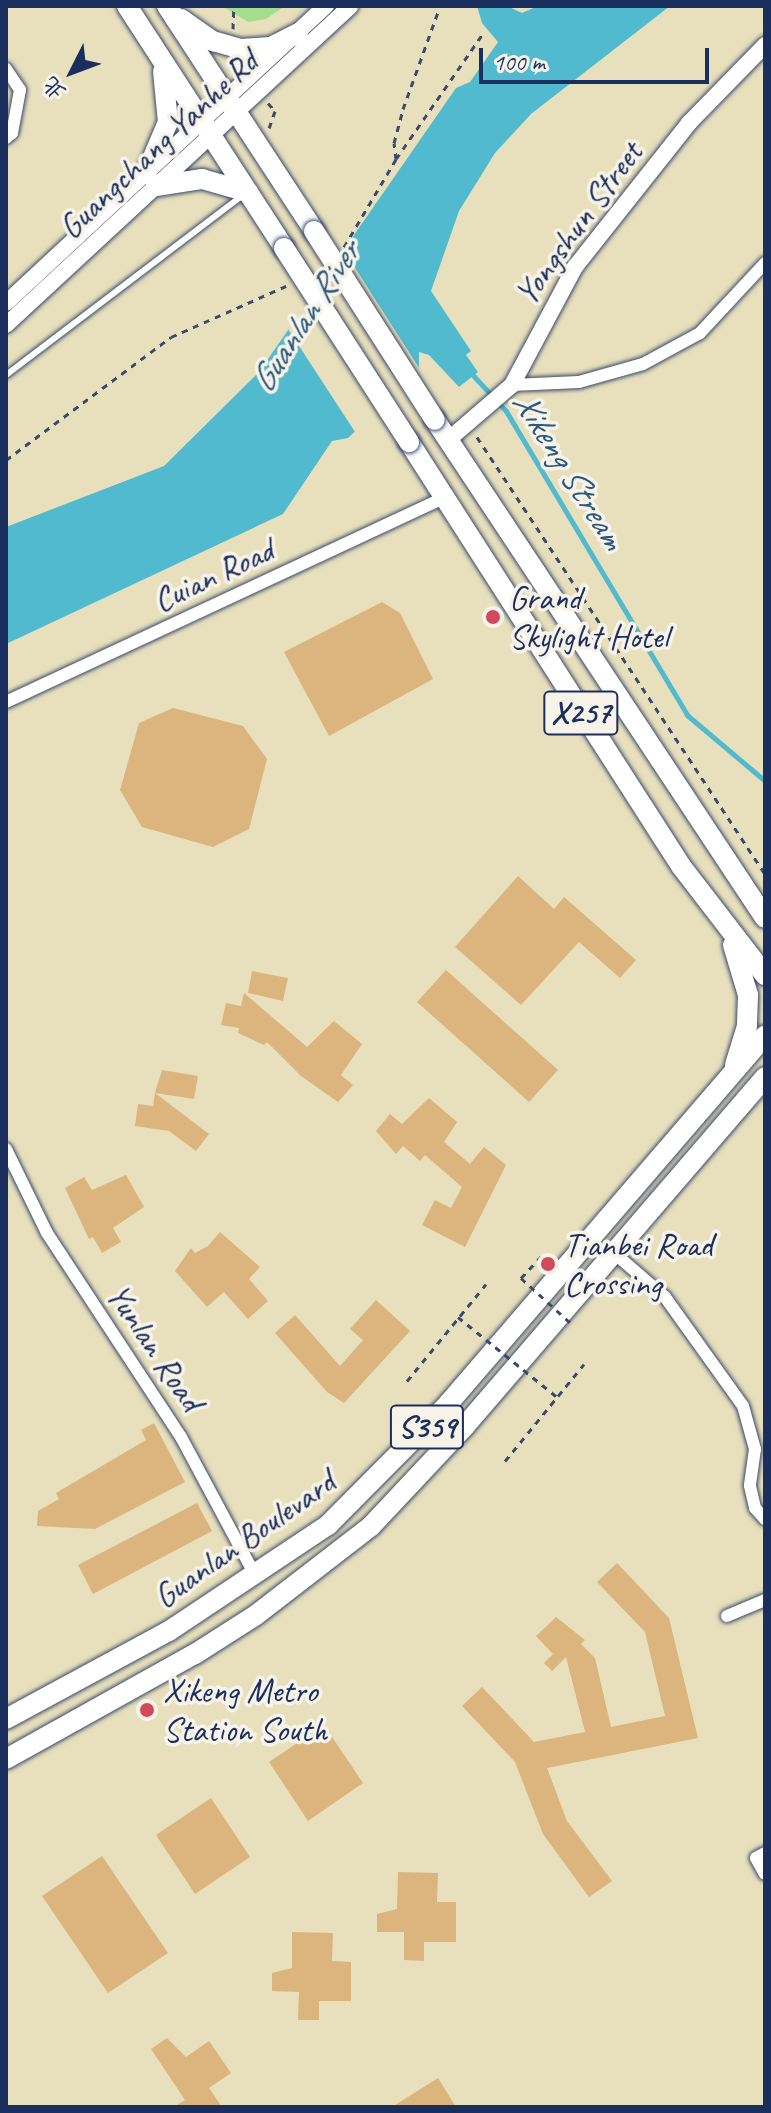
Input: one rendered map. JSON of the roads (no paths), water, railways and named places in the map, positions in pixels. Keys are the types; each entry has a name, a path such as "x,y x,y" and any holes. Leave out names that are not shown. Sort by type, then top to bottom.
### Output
{"main road":[{"name":"X257","path":"127,6 443,498 728,930 765,975"},
{"name":"X257","path":"169,8 448,440 765,918"},
{"path":"169,8 213,41 241,49 271,47 298,33"},
{"path":"154,48 169,107 151,180 202,179 248,192"},
{"path":"282,246 312,228"},
{"path":"728,930 748,995 743,1045 730,1077"},
{"name":"Guanlan Boulevard","path":"6,1719 134,1652 256,1577 328,1525 402,1455 765,1036"},
{"name":"Guanlan Boulevard","path":"6,1759 195,1654 268,1606 371,1526 417,1481 765,1077"},
{"path":"746,1100 765,1087"}],"street":[{"name":"Guangchang Yanhe Rd","path":"6,303 206,130 326,6"},
{"name":"Guangchang Yanhe Rd","path":"231,106 350,6"},
{"name":"Yongshun Street","path":"448,440 507,389 575,267 689,123 765,45"},
{"path":"6,69 20,90 12,133 6,138"},
{"name":"Guangchang Yanhe Rd","path":"6,325 151,180"},
{"path":"507,389 579,382 643,364 700,333 765,263"},
{"name":"Cuian Road","path":"6,702 443,498"},
{"name":"Yunlan Road","path":"6,1149 47,1233 181,1437 256,1577"},
{"path":"614,1253 665,1297 743,1406 755,1449 750,1486 755,1508 765,1519"},
{"path":"727,1616 765,1600"},
{"path":"765,1853 756,1858 765,1874"}],"lane":[{"path":"6,375 248,192"}],"water":[{"name":"Guanlan River","path":"477,6 507,6 522,13 538,6 670,6 531,114 495,153 459,211 431,291 471,351 466,355 478,372 459,387 429,355 419,352 419,372 348,438 332,441 283,514 6,644 6,527 164,466 259,372 456,88 470,82 498,42 482,23"}],"waterway":[{"name":"Xikeng Stream","path":"469,371 506,411 687,715 765,781"}],"place":[{"name":"Grand Skylight Hotel","path":"493,617"},
{"name":"Tianbei Road Crossing","path":"548,1264"},
{"name":"Xikeng Metro Station South","path":"147,1710"}]}
